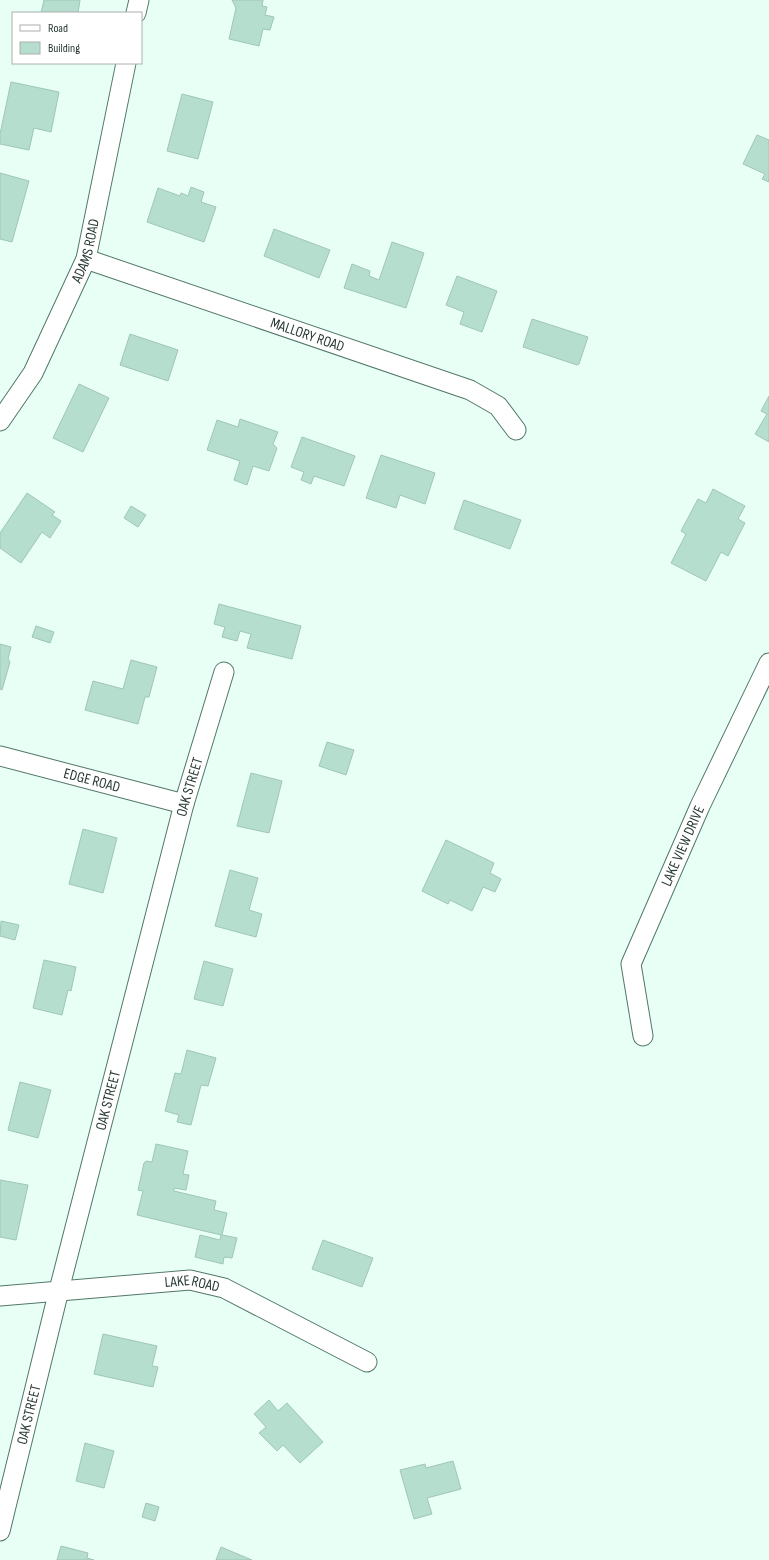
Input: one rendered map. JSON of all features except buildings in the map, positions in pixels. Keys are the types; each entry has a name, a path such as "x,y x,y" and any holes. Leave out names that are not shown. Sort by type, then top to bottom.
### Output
{"street":[{"path":"136,12 139,0"},
{"name":"ADAMS ROAD","path":"0,421 33,373 86,259 126,64"},
{"name":"MALLORY ROAD","path":"86,259 470,390 498,406 516,430"},
{"name":"LAKE VIEW DRIVE","path":"643,1036 631,964 700,806 769,663"},
{"name":"OAK STREET","path":"0,1531 59,1290 184,804 224,672"},
{"name":"EDGE ROAD","path":"0,756 184,804"},
{"name":"LAKE ROAD","path":"0,1296 190,1280 224,1288 367,1362"}]}
